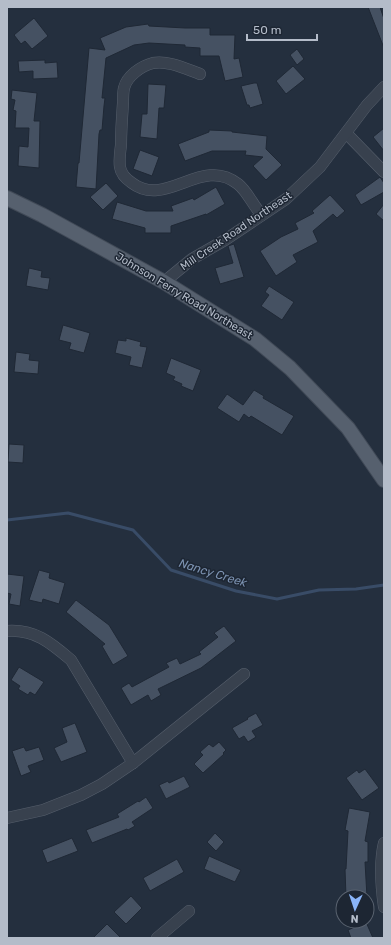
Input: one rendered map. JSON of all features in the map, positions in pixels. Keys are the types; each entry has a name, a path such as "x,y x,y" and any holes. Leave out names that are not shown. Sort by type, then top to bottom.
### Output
{"main road":[{"name":"Johnson Ferry Road Northeast","path":"7,198 42,215 164,282 255,339 290,368 348,428 384,480"}],"street":[{"path":"200,74 173,64 154,63 143,67 132,75 124,87 120,160 120,167 123,175 142,190 168,189 198,177 217,175 228,178 238,184 262,215"},
{"name":"Mill Creek Road Northeast","path":"164,282 192,259 225,240 286,199 320,167 367,105 384,86"},
{"path":"346,133 384,172"},
{"path":"7,631 27,631 56,647 71,660 133,763"},
{"path":"7,818 43,810 81,795 102,784 133,763 244,674"},
{"path":"384,843 382,850 381,886 384,906"},
{"path":"157,938 189,911"}],"building":[{"path":"368,7 380,7 384,19 384,48"},
{"path":"34,18 48,36 32,49 25,41 21,44 14,35"},
{"path":"148,24 149,26 210,28 210,35 235,35 234,59 239,58 243,77 225,81 219,56 200,56 200,48 185,47 185,45 149,43 134,45 106,58 102,98 105,98 102,130 100,130 99,134 96,189 76,187 89,48 105,50 100,38 126,27"},
{"path":"297,49 304,59 297,65 290,55"},
{"path":"45,60 45,63 57,62 58,78 33,79 33,71 19,72 18,61"},
{"path":"293,66 305,79 286,94 276,81"},
{"path":"257,83 263,104 250,108 249,105 247,105 241,86"},
{"path":"148,84 166,85 164,108 159,108 157,139 140,137 142,114 147,114"},
{"path":"12,90 37,93 34,121 40,121 39,168 18,166 19,146 28,147 29,128 15,128 16,111 13,110 15,100 11,99"},
{"path":"384,128 384,151 373,137"},
{"path":"209,130 232,131 267,136 266,149 282,165 266,180 253,166 263,157 245,155 246,151 212,151 185,161 178,144 209,132"},
{"path":"140,150 159,157 152,176 133,169"},
{"path":"380,177 384,183 384,192 361,205 355,195"},
{"path":"106,183 118,196 103,210 90,197"},
{"path":"216,187 225,204 206,215 171,226 171,233 145,233 145,228 112,219 117,202 146,211 173,211 171,206 193,198 194,200"},
{"path":"330,195 345,211 337,218 333,214 313,231 318,242 293,255 297,262 276,276 260,251 281,237 298,229 295,223 314,213 312,211"},
{"path":"384,204 384,221 376,214"},
{"path":"234,244 244,277 220,284 215,268 233,263 228,246"},
{"path":"29,268 42,271 41,277 50,278 48,290 26,286"},
{"path":"269,286 294,302 282,320 261,306 269,295 265,292"},
{"path":"63,325 90,333 84,353 69,349 71,343 59,340"},
{"path":"126,338 141,342 140,346 147,347 142,368 129,365 131,357 115,353 118,340 126,341"},
{"path":"16,352 30,354 29,360 39,361 38,374 14,372"},
{"path":"171,358 201,370 193,391 181,386 182,384 173,380 175,377 166,373"},
{"path":"254,390 264,396 263,398 294,416 282,435 251,416 249,418 244,414 239,422 217,408 227,394 243,405"},
{"path":"9,444 24,445 23,463 8,462"},
{"path":"39,570 50,573 49,578 65,583 59,604 43,599 42,603 29,600"},
{"path":"7,574 24,576 20,606 9,604 11,594 7,593"},
{"path":"76,600 109,625 128,656 113,665 102,646 105,644 66,612"},
{"path":"224,626 236,641 201,668 158,689 161,695 151,701 148,695 131,705 121,688 129,683 132,687 169,667 166,663 177,658 180,664 201,654 199,652 218,637 214,633"},
{"path":"19,667 44,682 35,695 30,692 28,695 18,689 20,686 11,680"},
{"path":"256,713 263,725 252,731 256,737 248,742 244,736 239,739 232,728"},
{"path":"75,723 87,752 61,762 54,748 67,742 62,728"},
{"path":"219,742 226,750 223,753 224,754 203,773 194,764 203,755 200,752 209,744 213,747"},
{"path":"24,747 26,751 39,747 44,760 28,766 31,772 21,776 12,751"},
{"path":"365,769 379,788 362,800 346,778 357,770 359,773"},
{"path":"184,776 190,787 166,799 159,785 168,781 169,783"},
{"path":"146,797 153,808 132,822 135,826 92,843 86,830 119,817 117,814"},
{"path":"349,808 370,812 365,841 368,842 368,862 365,862 367,889 346,889 345,869 348,831 345,830"},
{"path":"215,833 224,842 216,851 207,842"},
{"path":"72,838 78,851 47,863 42,850"},
{"path":"209,856 241,870 235,882 204,869"},
{"path":"177,859 184,872 150,891 143,878"},
{"path":"131,896 142,908 126,924 114,912"},
{"path":"107,924 121,938 93,938"},
{"path":"369,929 373,938 351,938 348,930"}],"waterway":[{"name":"Nancy Creek","path":"7,520 68,513 133,530 171,570 236,591 277,599 319,590 356,589 384,585"}]}
